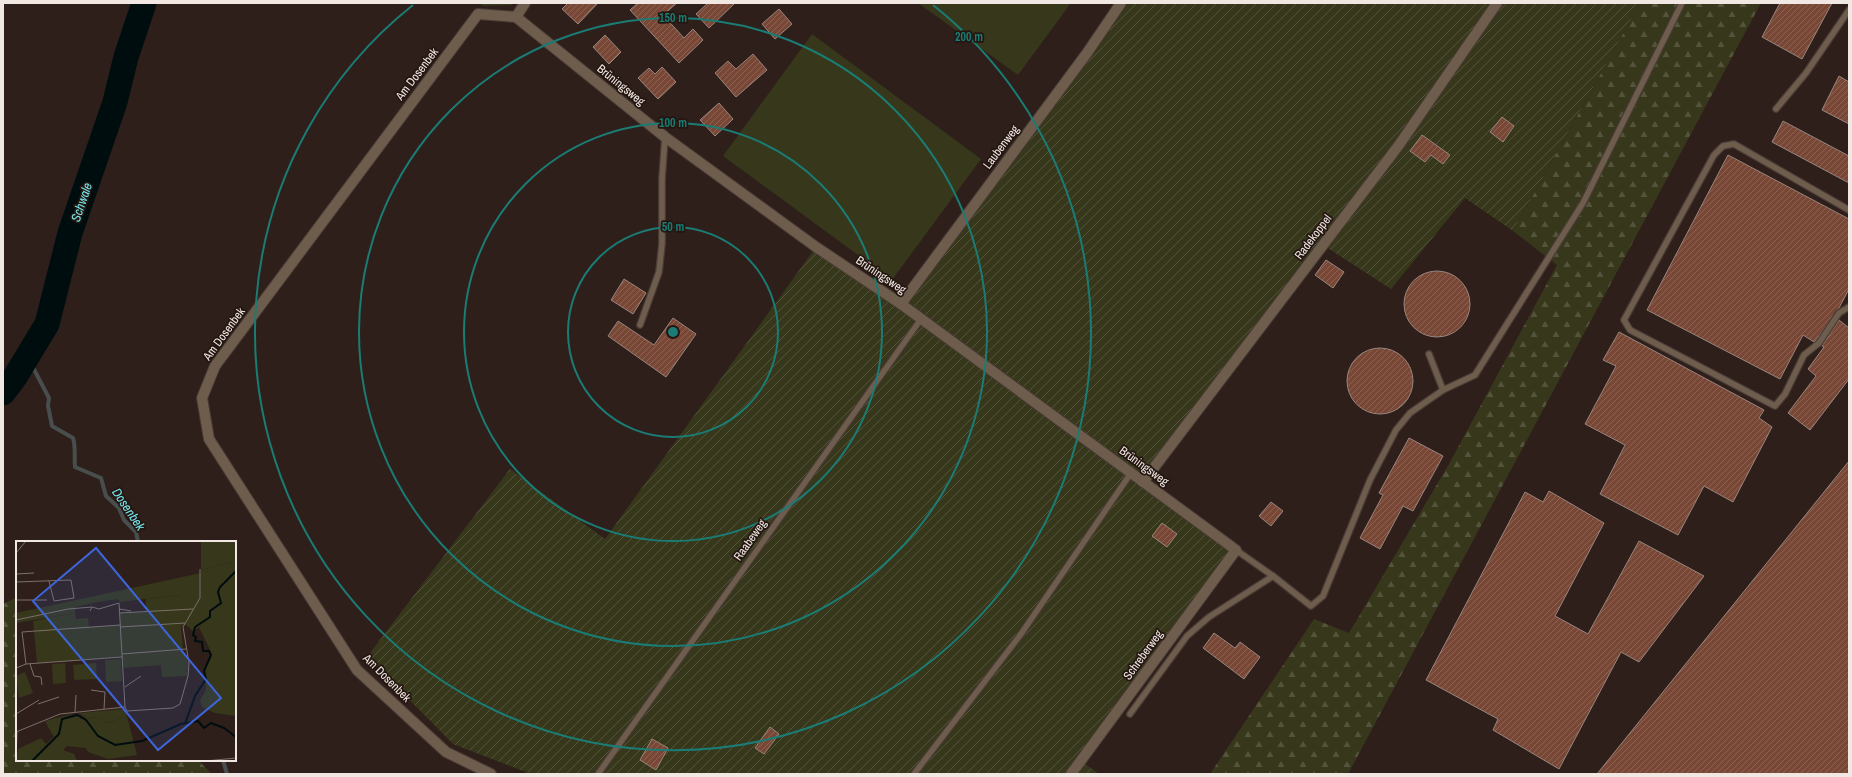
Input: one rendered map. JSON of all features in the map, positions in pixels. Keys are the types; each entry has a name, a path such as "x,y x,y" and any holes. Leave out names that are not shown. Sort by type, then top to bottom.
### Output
{"street":[{"path":"516,17 525,3"},
{"name":"Laubenweg","path":"901,304 1087,53 1121,3"},
{"name":"Radekoppel","path":"1143,482 1399,144 1497,3"},
{"name":"Am Dosenbek","path":"491,774 446,752 357,670 209,439 202,398 215,366 478,14 516,17"},
{"name":"Brüningsweg","path":"516,17 665,137 816,247 901,304 1236,550"},
{"name":"Schreberweg","path":"1071,774 1236,550"}],"lane":[{"path":"1236,550 1312,606 1323,596 1370,480 1396,430 1410,413 1443,390 1475,375 1583,203 1682,3"},
{"path":"1776,110 1806,73 1849,10"},
{"path":"640,325 659,272 662,244 662,178 665,137"},
{"path":"1849,210 1734,144 1723,146 1714,155 1624,320 1630,330 1775,406 1785,394 1804,355 1819,343 1839,313 1849,307"},
{"name":"Raabeweg","path":"598,774 921,319"},
{"path":"1429,354 1443,390"},
{"path":"914,774 1021,634 1131,473"},
{"path":"1130,714 1187,636 1209,617 1273,576"}],"green space":[{"path":"478,3 513,3 511,5 484,6"},
{"path":"918,3 1071,3 1018,75"},
{"path":"1121,3 1640,3 1513,231 1465,198 1391,289 1323,245 1144,482 1236,550 1081,761 1099,774 531,774 453,744 367,657 510,469 605,539 816,247 900,304"},
{"path":"1640,3 1761,3 1348,774 1210,774 1314,619 1349,633 1449,464 1557,265 1513,231"},
{"path":"812,34 981,159 892,280 723,156"},
{"path":"16,598 16,761 199,761 212,774 3,774 3,604"}],"building":[{"path":"568,3 598,3 578,24 562,9"},
{"path":"638,3 677,3 663,15 684,38 693,29 703,40 679,63 630,10"},
{"path":"708,3 735,3 709,28 696,14"},
{"path":"1780,3 1832,3 1802,59 1762,37"},
{"path":"779,9 792,24 775,39 762,24"},
{"path":"605,35 621,52 609,64 593,47"},
{"path":"753,54 767,70 736,97 715,73 728,61 736,69"},
{"path":"662,67 676,82 658,99 638,78 649,68 655,74"},
{"path":"1839,76 1849,82 1849,124 1822,110"},
{"path":"719,103 733,119 715,136 700,120"},
{"path":"1502,117 1514,126 1503,142 1490,132"},
{"path":"1783,121 1849,156 1849,183 1772,142"},
{"path":"1422,135 1450,155 1443,164 1431,155 1425,162 1410,151"},
{"path":"1728,155 1849,219 1849,289 1839,308 1814,342 1803,335 1780,379 1647,310"},
{"path":"1326,260 1344,272 1333,288 1315,275"},
{"path":"1437,271 1449,274 1460,281 1467,292 1470,304 1467,316 1460,327 1449,334 1437,337 1425,334 1414,327 1407,316 1404,304 1407,292 1414,281 1425,274"},
{"path":"624,279 646,293 633,314 611,300"},
{"path":"673,318 696,334 666,377 608,336 618,321 654,345"},
{"path":"1839,320 1849,328 1849,379 1810,430 1788,413 1816,376 1808,369 1824,347 1822,346"},
{"path":"1619,332 1764,410 1759,418 1772,427 1733,502 1704,486 1678,535 1600,494 1625,445 1585,424 1616,366 1603,360"},
{"path":"1380,348 1392,351 1403,358 1410,369 1413,381 1410,393 1403,404 1392,411 1380,414 1368,411 1357,404 1350,393 1347,381 1350,369 1357,358 1368,351"},
{"path":"1409,438 1443,456 1413,511 1403,506 1380,549 1360,538 1383,495 1379,493"},
{"path":"1849,461 1849,774 1597,774"},
{"path":"1549,491 1604,523 1555,616 1588,634 1639,541 1704,576 1639,662 1621,652 1559,769 1493,730 1498,719 1426,680 1525,492 1543,502"},
{"path":"1271,502 1283,511 1271,526 1259,516"},
{"path":"1162,523 1177,534 1167,547 1152,536"},
{"path":"1214,633 1235,648 1240,642 1260,657 1244,679 1203,648"},
{"path":"770,727 779,734 764,754 755,748"},
{"path":"652,739 668,748 656,770 640,760"}],"waterway":[{"name":"Schwale","path":"3,393 15,377 47,324 70,233 115,102 126,57 144,3"},
{"name":"Dosenbek","path":"27,356 49,398 48,406 52,426 73,438 75,448 75,467 101,478 106,496 119,508 124,520 136,532 138,541"},
{"name":"Dosenbek","path":"223,761 227,774"}]}
